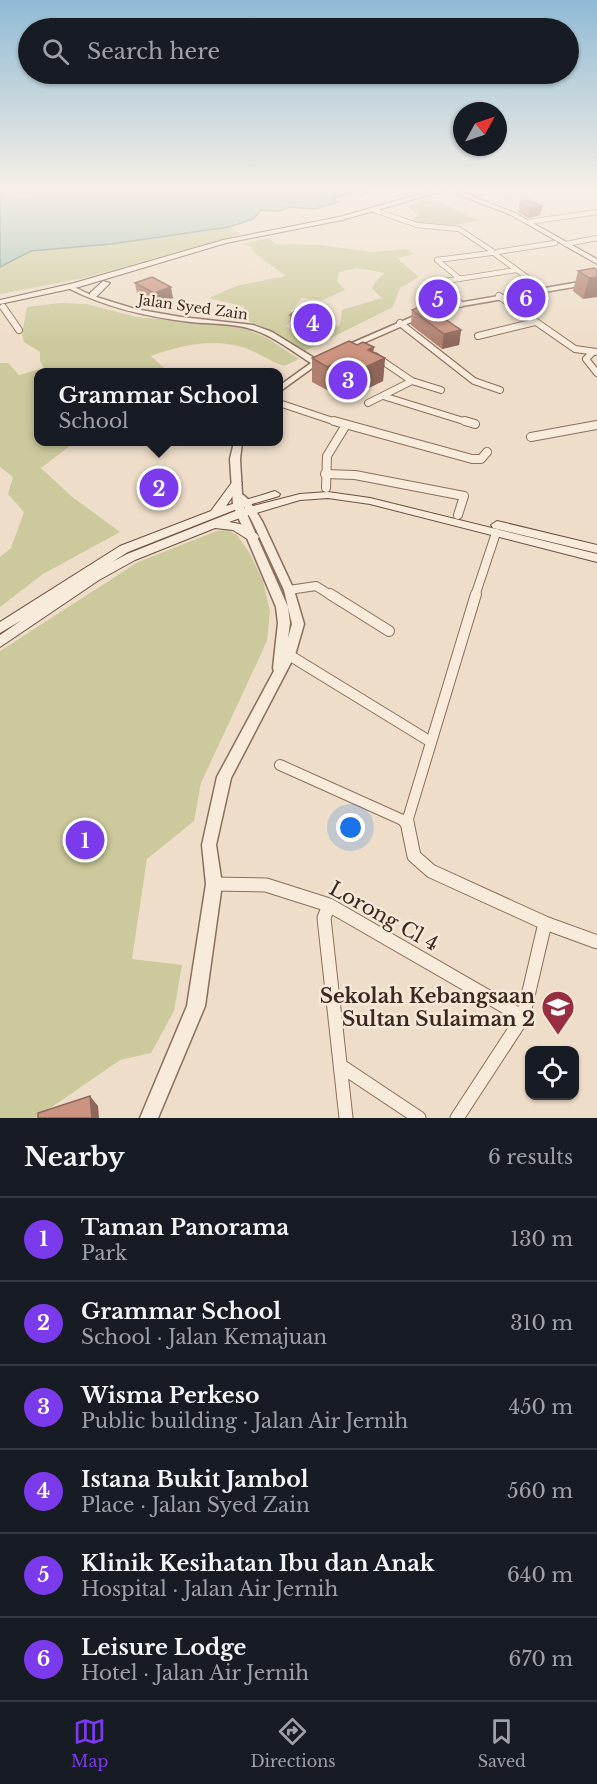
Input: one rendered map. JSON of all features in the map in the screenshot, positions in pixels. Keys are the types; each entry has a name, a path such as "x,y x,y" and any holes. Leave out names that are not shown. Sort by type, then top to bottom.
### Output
{"main road":[{"path":"1,306 76,288 229,240"},
{"path":"76,288 106,283 230,244 251,240"},
{"path":"555,240 597,262"},
{"path":"557,240 597,268"},
{"path":"95,298 106,283"},
{"path":"211,521 237,483"},
{"path":"0,642 109,569 243,505 297,489 326,488 374,494 597,549"},
{"path":"243,505 269,504 300,496 348,497 597,558"},
{"path":"257,521 269,504"},
{"path":"0,628 124,549 211,521 229,525 253,537"}],"street":[{"path":"476,240 543,290"},
{"path":"460,279 437,260 584,240"},
{"path":"460,304 439,282 516,270"},
{"path":"336,351 431,310 499,296 597,281"},
{"name":"Jalan Syed Zain","path":"76,288 120,309 251,326 269,333 315,362"},
{"path":"499,296 575,349 594,352 587,363 597,373"},
{"path":"1,306 19,330"},
{"path":"478,336 536,322"},
{"path":"400,323 474,381 500,390"},
{"path":"355,343 412,381 441,390"},
{"path":"283,387 315,362 327,356"},
{"path":"369,403 412,381"},
{"path":"383,396 475,424"},
{"path":"283,404 346,425 472,459 481,459 487,452"},
{"path":"326,488 327,456 346,425"},
{"path":"531,437 597,425"},
{"path":"237,446 235,459 237,483 243,505 253,537 282,607 284,623 279,672"},
{"path":"325,474 356,475 465,496 458,515"},
{"path":"149,1118 196,1006 214,884 210,845 225,777 290,655 298,624 290,591 257,521 243,505"},
{"path":"496,533 454,661 407,822 414,856 431,871 545,924 597,942"},
{"path":"290,591 316,586 389,631"},
{"path":"290,655 431,742"},
{"path":"280,765 407,822"},
{"name":"Lorong Cl 4","path":"214,884 266,885 329,905 523,1017"},
{"path":"329,905 324,918 346,1118"},
{"path":"457,1118 523,1017 545,924"},
{"path":"341,1066 419,1118"}],"shaded area":[{"path":"0,240 138,240 31,251 0,267"},
{"path":"138,240 219,240 84,278 0,294 0,267 29,251"},
{"path":"272,240 276,244 321,245 372,252 406,249 414,254 397,258 419,277 400,288 393,307 305,351 260,325 236,318 245,307 209,298 236,286 286,276 254,253 251,247 242,244","holes":["357,268 385,273 375,282 372,289 382,298 342,310 340,325 314,336 286,326 300,315 290,312 302,298 323,300 345,290 337,281 339,272"]},
{"path":"60,303 87,304 136,317 239,326 267,338 299,359 284,366 242,347 207,343 184,346 151,356 164,368 44,368 40,361 40,352 24,342 22,334 27,307"},
{"path":"0,363 8,363 19,375 34,371 34,446 70,446 41,468 71,496 120,532 43,574 0,607 0,557 11,548 24,512 8,494 13,477 0,467"},
{"path":"228,530 237,535 249,552 263,581 270,611 267,641 201,783 194,821 147,859 132,959 182,965 174,1011 151,1053 120,1060 49,1109 42,1118 0,1118 0,651 138,562 217,531"}],"building":[{"path":"594,268 597,270 597,277 589,278 578,271"},
{"path":"152,277 171,287 154,293 135,283"},
{"path":"304,304 322,309 310,320 290,315"},
{"path":"424,305 461,330 444,334 412,310"},
{"path":"349,341 357,345 363,342 374,347 368,350 385,358 353,373 335,363 327,367 312,358"},
{"path":"90,1096 92,1118 38,1118 38,1113"}],"place":[{"name":"Leisure Lodge","path":"526,298"},
{"name":"Klinik Kesihatan Ibu dan Anak","path":"438,299"},
{"name":"Istana Bukit Jambol","path":"313,323"},
{"name":"Wisma Perkeso","path":"348,380"},
{"name":"Grammar School","path":"159,488"},
{"name":"Taman Panorama","path":"85,840"},
{"name":"Sekolah Kebangsaan Sultan Sulaiman 2","path":"558,1036"}]}
